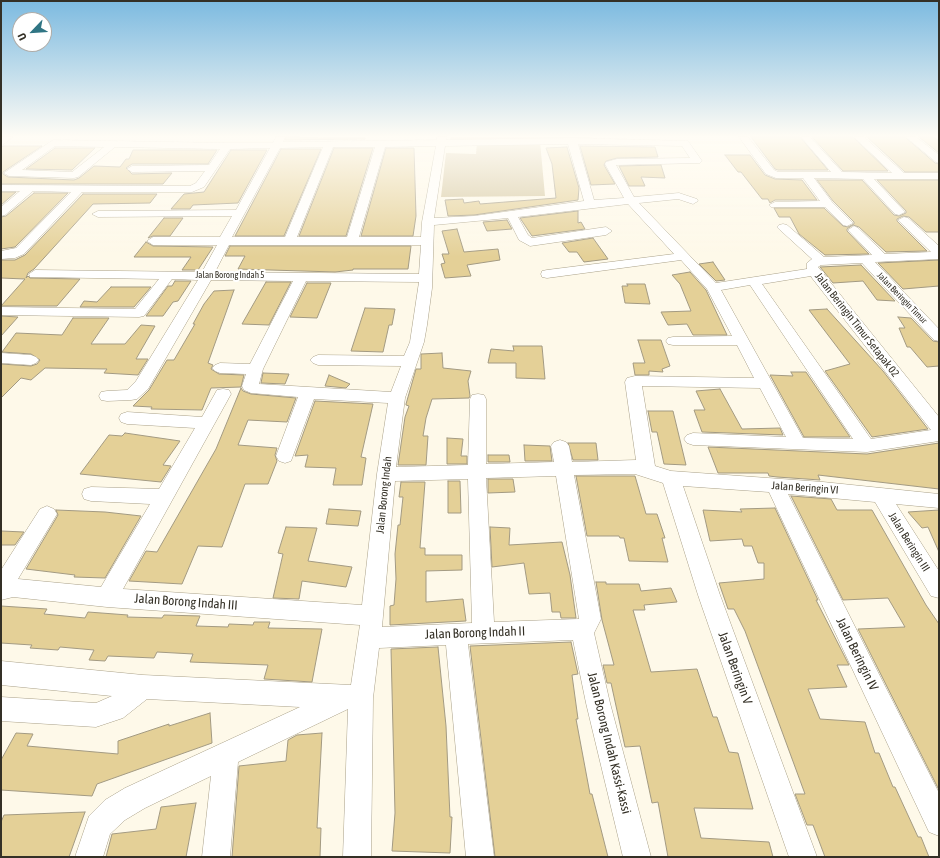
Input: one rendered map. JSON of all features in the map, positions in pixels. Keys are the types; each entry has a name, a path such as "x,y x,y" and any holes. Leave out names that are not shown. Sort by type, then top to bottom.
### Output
{"street":[{"path":"1,188 192,189 200,185 206,177"},
{"path":"107,396 126,397 137,392 208,276 225,240 259,177"},
{"path":"290,240 316,177"},
{"path":"352,240 368,177"},
{"name":"Jalan Borong Indah","path":"357,857 354,698 369,638 386,474 397,398 411,361 420,325 425,278 428,222 435,177"},
{"path":"582,177 590,204"},
{"path":"617,177 631,202 713,288 798,444"},
{"path":"808,177 828,204 882,258"},
{"path":"867,177 938,256"},
{"path":"927,177 937,180"},
{"path":"1,213 29,188"},
{"path":"1,255 15,254 20,251 79,189"},
{"path":"428,222 512,215 590,204 631,202 679,196 693,201"},
{"path":"775,205 828,204"},
{"path":"98,214 239,213"},
{"path":"512,215 523,237 530,242 606,231"},
{"path":"713,288 754,281 818,266 783,227"},
{"path":"153,241 427,241"},
{"path":"547,274 684,256"},
{"name":"Jalan Beringin Timur Setapak 02","path":"938,256 865,259 818,266 939,429"},
{"name":"Jalan Beringin Timur","path":"865,259 939,337"},
{"name":"Jalan Borong Indah 5","path":"35,274 425,278"},
{"path":"1,311 139,313 168,276"},
{"path":"302,276 255,369 250,382 252,388 309,394 397,398"},
{"path":"754,281 867,446"},
{"path":"673,341 742,340"},
{"path":"1,358 31,360"},
{"path":"318,360 411,361"},
{"path":"220,368 255,369"},
{"path":"646,469 633,382 765,383"},
{"path":"107,597 223,394"},
{"path":"285,456 304,402 309,394"},
{"path":"478,399 477,471 483,633"},
{"path":"127,418 207,423"},
{"path":"693,439 867,446 939,435"},
{"path":"560,446 590,619 588,625 582,629"},
{"name":"Jalan Beringin VI","path":"386,474 622,466 646,469 671,478 880,494 939,501"},
{"name":"Jalan Beringin V","path":"671,478 709,595 803,857"},
{"name":"Jalan Beringin IV","path":"775,486 939,822"},
{"path":"91,494 164,497"},
{"name":"Jalan Beringin III","path":"880,494 939,589"},
{"path":"1,590 47,514"},
{"name":"Jalan Borong Indah III","path":"1,590 13,588 107,597 372,616"},
{"name":"Jalan Borong Indah II","path":"369,638 582,629"},
{"name":"Jalan Borong Indah Kassi-Kassi","path":"582,629 598,704 637,857"},
{"path":"456,634 480,857"},
{"path":"1,673 143,687 354,698"},
{"path":"1,709 96,715 114,709 143,687"},
{"path":"89,857 99,826 114,810 135,798 354,698"},
{"path":"216,857 226,756"}],"shaded area":[{"path":"443,177 543,177 545,196 441,197"}],"building":[{"path":"1,177 74,180 80,177 169,177 163,184 1,184"},
{"path":"214,177 252,177 238,203 193,205 190,209 171,209 184,194 204,192"},
{"path":"266,177 309,177 284,236 235,236"},
{"path":"322,177 364,177 346,236 299,236"},
{"path":"378,177 415,177 416,216 413,236 361,236"},
{"path":"554,177 576,177 579,188 578,200 474,215 448,216 445,200 463,199 464,203 479,201 480,204 556,198"},
{"path":"589,177 611,177 615,184 591,185"},
{"path":"625,177 641,177 645,186 629,186"},
{"path":"642,177 665,177 665,178"},
{"path":"745,177 770,177 775,179 802,180 817,200 775,200 770,203 768,199 762,199"},
{"path":"817,180 862,180 894,215 899,216 906,213 906,211 877,180 939,180 939,232 926,232 909,217 903,216 897,219 897,221 927,251 886,252 859,227 853,225 847,229 847,231 869,254 825,255 799,234 790,217 779,217 774,208 824,208 843,226 848,227 854,224 854,222 833,201"},
{"path":"1,192 16,192 1,205"},
{"path":"34,193 68,193 15,247 1,249 1,217 6,216"},
{"path":"83,194 157,194 150,203 93,204 34,269 28,273 26,278 28,276 30,278 80,279 57,306 1,306 25,279 1,278 1,260 15,260 25,255"},
{"path":"578,211 578,223 581,222 585,229 532,236 520,218"},
{"path":"164,218 183,218 170,236 153,236 148,238"},
{"path":"507,220 512,229 487,231 483,222"},
{"path":"457,229 464,252 498,249 500,260 467,265 471,276 445,278 441,264 445,263 442,254 449,254 442,231"},
{"path":"593,238 608,259 584,262 577,252 569,252 562,243"},
{"path":"146,242 153,246 213,247 198,270 182,270 191,257 134,257"},
{"path":"230,246 411,246 408,269 353,269 335,272 238,269 245,256 225,256"},
{"path":"939,260 939,286 903,289 878,263"},
{"path":"713,262 725,280 716,281 699,264"},
{"path":"861,265 895,301 877,300 863,281 833,283 820,267"},
{"path":"690,272 706,290 727,335 693,335 687,324 668,325 661,312 691,311 680,284 672,275"},
{"path":"175,281 191,281 178,301 173,302 163,316 146,316 168,286 172,286"},
{"path":"266,282 291,282 269,325 242,324"},
{"path":"307,283 331,283 317,318 290,317"},
{"path":"627,284 645,284 650,304 625,303 622,286 628,286"},
{"path":"111,287 151,287 134,307 80,307 84,301 97,302"},
{"path":"234,290 208,363 213,365 211,369 219,374 244,375 241,387 211,388 202,410 151,409 152,407 133,406 149,390 167,360 174,360 195,324 193,324 204,304 214,291"},
{"path":"365,308 395,309 392,325 389,325 383,352 351,351"},
{"path":"827,309 883,371 928,429 872,437 825,371 850,364 809,310"},
{"path":"1,316 18,317 1,336"},
{"path":"898,317 911,318 933,341 939,342 939,366 927,367 910,347 907,347 899,328 905,328"},
{"path":"73,318 109,318 91,344 125,344 141,325 155,326 136,359 148,359 138,375 104,373 107,369 45,368 31,380 21,378 1,398 1,364 31,366 37,364 40,360 31,354 2,352 16,333 62,335"},
{"path":"638,340 661,340 670,366 662,369 663,372 649,371 649,375 635,375 633,363 645,363"},
{"path":"513,346 542,346 545,379 516,378 516,363 488,363 491,349 514,351"},
{"path":"442,353 443,368 471,371 468,381 470,396 469,398 432,399 426,418 423,436 428,436 426,465 398,465 405,417 409,406 406,404 416,369 421,369 421,354"},
{"path":"791,372 806,372 850,437 804,437 770,375 793,376"},
{"path":"263,373 289,374 285,384 261,383"},
{"path":"329,375 350,384 346,388 325,386"},
{"path":"241,388 243,391 251,394 296,398 287,422 248,420 238,445 277,448 275,455 277,461 268,484 245,484 222,547 198,546 182,584 129,581 146,551 157,552 216,449"},
{"path":"720,389 742,429 780,428 783,435 702,432 694,410 705,410 696,391"},
{"path":"315,401 373,404 361,457 366,458 362,485 333,485 336,468 305,467 308,455 295,456"},
{"path":"648,411 673,411 686,465 664,464 657,432 652,432"},
{"path":"125,433 180,441 163,465 171,466 161,482 80,474 109,435 122,436"},
{"path":"447,438 463,439 461,456 467,456 467,464 447,464"},
{"path":"568,443 596,443 598,460 573,460"},
{"path":"939,443 939,489 818,475 820,480 769,476 768,473 718,473 708,447 867,454"},
{"path":"524,445 550,446 552,461 525,461"},
{"path":"488,455 509,455 510,462 488,462"},
{"path":"576,476 635,476 646,514 657,514 665,538 662,538 668,562 629,561 624,538 620,538 619,536 587,536"},
{"path":"488,479 513,479 515,492 488,493"},
{"path":"448,481 460,481 461,513 448,513"},
{"path":"401,482 425,482 420,548 425,548 425,555 462,555 462,570 426,571 426,602 463,599 466,621 390,625 390,606 394,605 396,579 395,554 403,497 399,497"},
{"path":"791,496 831,499 837,510 872,510 926,605 939,624 939,790 858,629 905,627 888,598 843,600"},
{"path":"775,508 818,600 816,600 849,665 837,665 847,687 808,689 820,719 865,722 875,753 879,753 893,787 895,787 918,837 921,837 929,857 825,857 813,825 807,825 795,794 805,794 745,631 734,609 728,609 719,583 764,579 764,563 758,563 752,546 744,546 742,539 710,541 703,510 742,512 740,509"},
{"path":"329,509 361,511 358,526 326,524"},
{"path":"56,510 105,512 141,516 105,578 74,577 75,575 26,569 58,515"},
{"path":"939,510 939,552 928,527 922,528 908,512"},
{"path":"286,527 317,528 308,561 352,567 346,587 302,581 299,599 273,598 283,554 278,553"},
{"path":"490,527 510,528 509,545 562,542 570,575 576,618 561,618 560,612 552,612 550,593 529,594 524,563 492,567"},
{"path":"1,531 24,532 15,545 1,545"},
{"path":"596,582 606,582 606,584 639,584 641,591 671,588 677,602 644,605 645,610 633,610 651,672 697,669 713,717 717,717 729,752 738,753 753,809 694,808 701,838 769,842 773,857 668,857 658,802 652,803 640,746 625,747 611,683 607,683 603,665 614,665 602,620"},
{"path":"1,606 47,609 44,614 85,618 88,612 128,615 127,617 162,618 164,615 200,616 196,626 228,627 229,624 253,625 254,622 270,622 268,628 322,629 312,682 264,679 268,665 190,662 193,654 157,652 154,658 108,656 105,661 89,660 94,650 60,647 58,650 30,648 32,645 1,643"},
{"path":"571,642 578,674 572,675 578,719 576,719 590,794 592,794 608,857 495,857 470,646"},
{"path":"438,647 446,726 450,817 452,817 450,853 392,851 395,813 391,649"},
{"path":"210,713 212,743 97,784 92,796 1,790 1,760 16,733 33,734 27,746 118,754 118,741 169,724 169,726"},
{"path":"322,733 317,828 321,828 320,857 232,857 239,766 286,761 288,740 297,735"},
{"path":"196,803 186,857 106,857 112,834 156,829 161,807"},
{"path":"85,812 69,857 1,857 1,822 4,815"}]}
